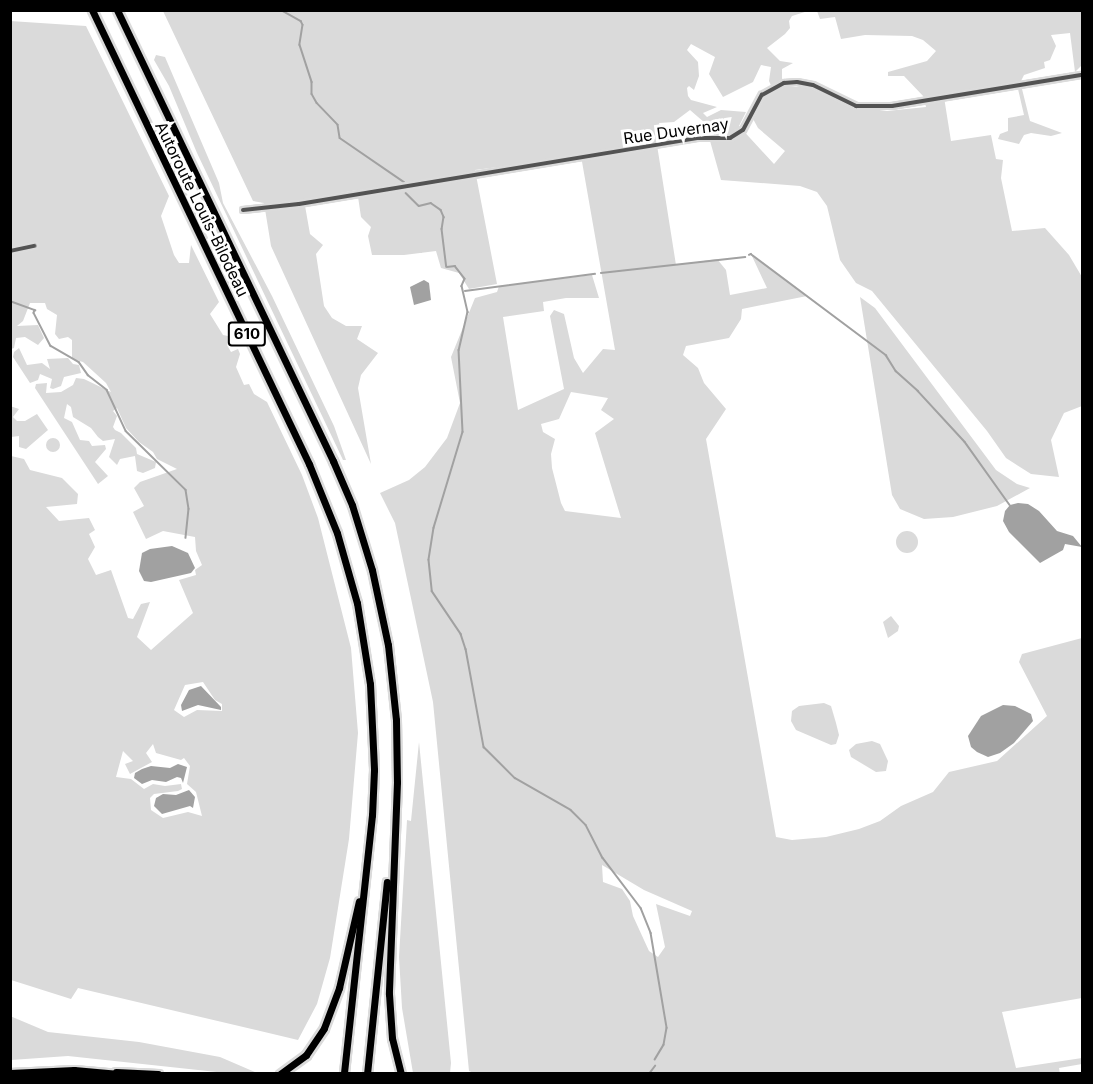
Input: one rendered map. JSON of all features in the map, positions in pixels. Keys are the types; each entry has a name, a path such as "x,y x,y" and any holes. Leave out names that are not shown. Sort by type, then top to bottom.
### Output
{"highway":[{"name":"Autoroute Louis-Bilodeau","path":"92,10 309,464 342,550 362,629 372,703 374,777 366,873"},
{"name":"Autoroute Louis-Bilodeau","path":"117,10 320,433 359,525 377,589 391,664 397,733 395,815"},
{"path":"367,1074 395,815"},
{"path":"395,815 389,1001 392,1038 401,1074"},
{"path":"280,1074 306,1055 326,1024 341,981 366,873"},
{"path":"344,1074 366,873"},
{"path":"10,1073 58,1070 158,1074"},
{"path":"107,1072 119,1074"}],"street":[{"name":"Rue Duvernay","path":"243,210 310,202 699,138 730,138 743,130 762,94 784,83 797,82 813,85 856,106 892,106 1083,75"},
{"path":"10,251 34,246"}],"shaded area":[{"path":"163,11 808,11 792,16 789,21 790,28 767,48 780,61 793,63 782,69 782,87 808,87 849,106 887,111 926,107 924,97 904,76 888,76 888,72 927,61 936,51 923,40 912,36 865,35 841,39 835,17 820,19 817,11 1082,11 1082,65 1075,72 1070,33 1051,35 1056,46 1050,60 1044,62 1045,68 1024,75 1020,83 944,97 951,141 991,135 996,159 1003,160 1001,178 1012,231 1045,228 1069,255 1082,277 1082,406 1064,413 1051,440 1059,477 1031,474 1006,458 987,431 872,291 856,283 840,260 827,206 817,192 800,186 721,180 705,123 690,110 674,122 659,123 664,143 657,145 676,265 717,259 726,270 730,295 767,288 751,254 807,296 742,309 741,319 729,338 686,346 683,355 698,368 704,383 726,409 706,439 776,837 792,840 826,837 859,829 880,821 901,806 933,792 949,772 997,761 1047,716 1019,662 1022,654 1082,638 1082,998 1002,1012 1016,1068 1082,1058 1082,1064 1059,1068 1060,1074 476,1074 469,1071 433,702 395,523 380,493 409,480 425,467 447,438 460,403 451,357 475,298 497,292 499,286 592,275 599,298 566,298 543,302 544,311 503,317 518,410 564,389 550,316 554,310 564,314 574,358 583,373 603,349 615,350 581,156 475,170 497,284 469,289 459,273 441,268 436,251 404,255 372,255 368,236 371,227 361,217 357,190 304,200 310,234 323,245 316,254 324,306 332,318 346,326 362,326 357,339 378,353 361,375 358,388 371,464 271,246 264,203 253,201","holes":["691,44 715,57 709,74 723,97 753,82 761,65 771,67 769,81 773,90 760,101 752,117 758,128 785,151 774,164 739,126 746,112 721,110 707,117 703,113 717,107 691,100 688,96 687,88 689,86 694,90 699,76 698,62 687,50","571,392 608,398 601,410 614,419 595,433 621,518 565,511 552,468 551,454 555,439 543,432 541,424 559,419","602,865 644,890 692,911 690,916 656,904 665,947 658,957 649,951 633,916 630,901 622,889 603,882"]},
{"path":"10,21 86,26 169,196 161,216 174,255 179,263 189,263 191,245 219,302 210,314 223,335 228,336 231,341 227,345 231,352 238,349 240,354 236,367 244,385 249,384 254,394 267,402 302,475 318,518 351,648 358,733 349,839 330,958 317,1004 298,1040 78,988 71,999 11,980 11,456 24,459 30,470 62,478 78,494 77,504 46,507 59,521 89,518 95,530 89,534 95,547 88,559 96,575 111,570 128,618 133,619 141,604 150,602 137,637 151,650 193,613 179,580 196,575 195,570 202,565 196,551 195,537 163,531 146,539 133,512 144,506 134,488 140,482 177,469 157,459 153,452 139,442 126,428 117,408 113,411 117,416 113,427 115,430 136,448 137,454 156,462 155,468 143,473 137,471 135,456 120,459 117,465 109,457 115,439 103,441 91,428 73,417 71,407 67,404 64,418 72,422 80,440 89,441 92,446 105,445 106,449 95,462 108,476 98,484 35,388 36,384 47,383 46,393 61,392 73,385 76,378 84,379 111,392 106,383 83,362 72,359 72,340 68,337 59,339 55,334 57,315 47,309 45,303 30,303 23,321 17,326 38,325 44,338 38,345 25,337 16,338 14,348 11,349","holes":["203,682 215,700 222,704 222,711 197,710 184,717 174,710 185,685","153,744 156,753 181,760 184,758 190,766 187,784 196,792 202,816 188,812 163,818 151,810 150,798 154,794 178,791 182,789 181,784 165,786 153,784 144,789 131,779 116,777 123,751 133,761 125,764 130,774 152,762 146,753"]},
{"path":"156,55 165,57 219,183 223,203 272,296 334,426 346,460 343,460 197,153 169,86 154,60"},
{"path":"1018,89 1022,89 1030,121 1062,133 1051,136 1031,133 1024,135 1019,144 998,139 1000,134 1008,131 1008,118 1024,115"},
{"path":"424,280 429,283 431,300 414,305 410,287"},
{"path":"860,297 875,308 996,470 1017,484 1030,488 997,506 953,517 924,519 900,509 892,495"},
{"path":"19,348 27,365 42,363 50,369 47,359 68,358 73,364 79,365 81,373 64,377 61,386 53,389 50,388 52,379 40,374 38,380 30,383 13,357 14,352"},
{"path":"10,406 19,409 13,417 17,421 25,421 37,414 48,430 26,449 19,447 19,436 11,437"},
{"path":"50,438 56,438 60,445 56,452 50,452 46,448 46,442"},
{"path":"1028,504 1039,511 1057,531 1073,536 1082,547 1065,544 1063,550 1040,563 1009,532 1003,521 1005,511 1010,505"},
{"path":"907,531 917,538 918,542 911,552 907,553 897,546 896,542 903,532"},
{"path":"172,546 188,553 195,568 191,573 151,582 144,581 139,571 142,553 150,549"},
{"path":"891,616 899,626 898,631 888,638 883,622"},
{"path":"201,686 221,707 221,710 198,705 182,711 181,705 189,690"},
{"path":"824,703 831,706 836,723 839,735 836,744 831,745 796,730 791,721 792,711 799,706"},
{"path":"1003,705 1015,706 1031,714 1033,721 1014,743 1000,753 988,757 971,747 968,736 981,716"},
{"path":"872,741 880,744 888,761 886,771 876,772 851,757 849,750 856,744"},
{"path":"419,742 451,1063 450,1073 413,1073 402,1008 399,957 407,820 411,821"},
{"path":"178,764 187,767 183,783 181,778 177,777 166,782 152,780 142,784 134,778 135,773 151,766 170,768"},
{"path":"189,790 195,797 193,808 190,806 162,814 154,806 156,798 163,794 176,795"},
{"path":"10,1016 48,1032 139,1042 220,1057 257,1073 226,1073 68,1056 11,1060"}],"waterway":[{"path":"281,10 301,21 303,25 300,45 312,82 312,94 317,103 338,125 340,138 404,182"},
{"path":"406,193 419,206 431,203 441,210 444,217 442,229 447,267 455,266 465,279 462,286 468,312 459,350 463,432 434,528 429,560 432,591 461,634 466,649 484,747 515,778 571,810 586,825 603,858 641,908 651,933 667,1028 664,1045 655,1060"},
{"path":"749,255 751,254 886,355 896,371 918,391 965,442 1010,505"},
{"path":"601,273 745,257"},
{"path":"465,291 595,274"},
{"path":"10,301 35,310 34,313 51,346 79,362 88,375 107,390 126,431 186,490 189,509 186,538"},
{"path":"649,1074 655,1066"}]}
